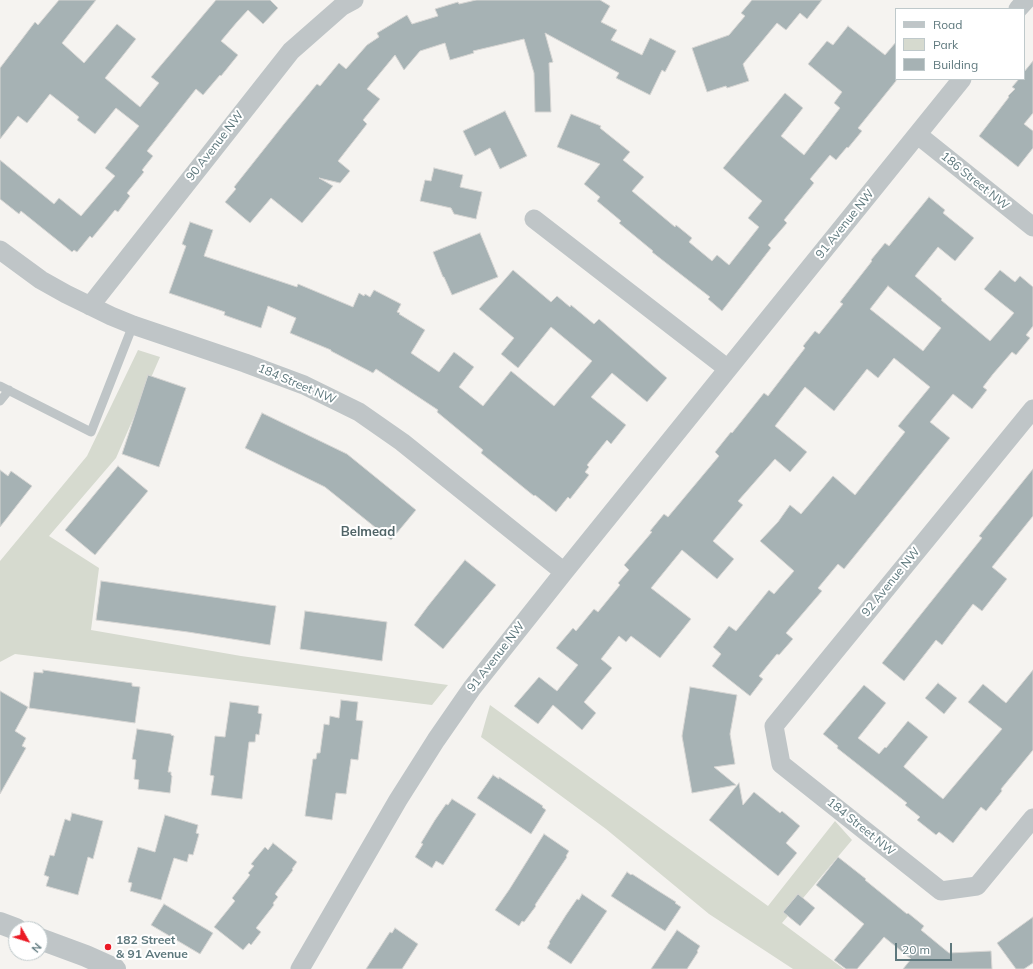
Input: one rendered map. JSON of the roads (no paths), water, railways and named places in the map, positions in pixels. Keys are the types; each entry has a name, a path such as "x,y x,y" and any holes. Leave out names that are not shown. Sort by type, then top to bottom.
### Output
{"street":[{"name":"90 Avenue NW","path":"90,306 291,51 341,7 354,0"},
{"path":"1019,8 1026,0"},
{"name":"91 Avenue NW","path":"300,969 398,800 436,740 472,688 961,80"},
{"name":"186 Street NW","path":"918,135 1033,227"},
{"path":"534,219 728,369"},
{"name":"184 Street NW","path":"1,251 41,280 90,306 133,325 245,362 304,385 359,412 402,442 564,572"},
{"name":"92 Avenue NW","path":"781,764 774,726 1033,409"},
{"name":"184 Street NW","path":"781,764 942,891 977,886 1033,818"},
{"path":"48,941 115,969"}],"lane":[{"path":"0,386 91,432 133,325"},
{"path":"0,401 9,390"}],"place":[{"name":"182 Street & 91 Avenue","path":"108,947"}],"district":[{"name":"Belmead","path":"368,532"}]}
